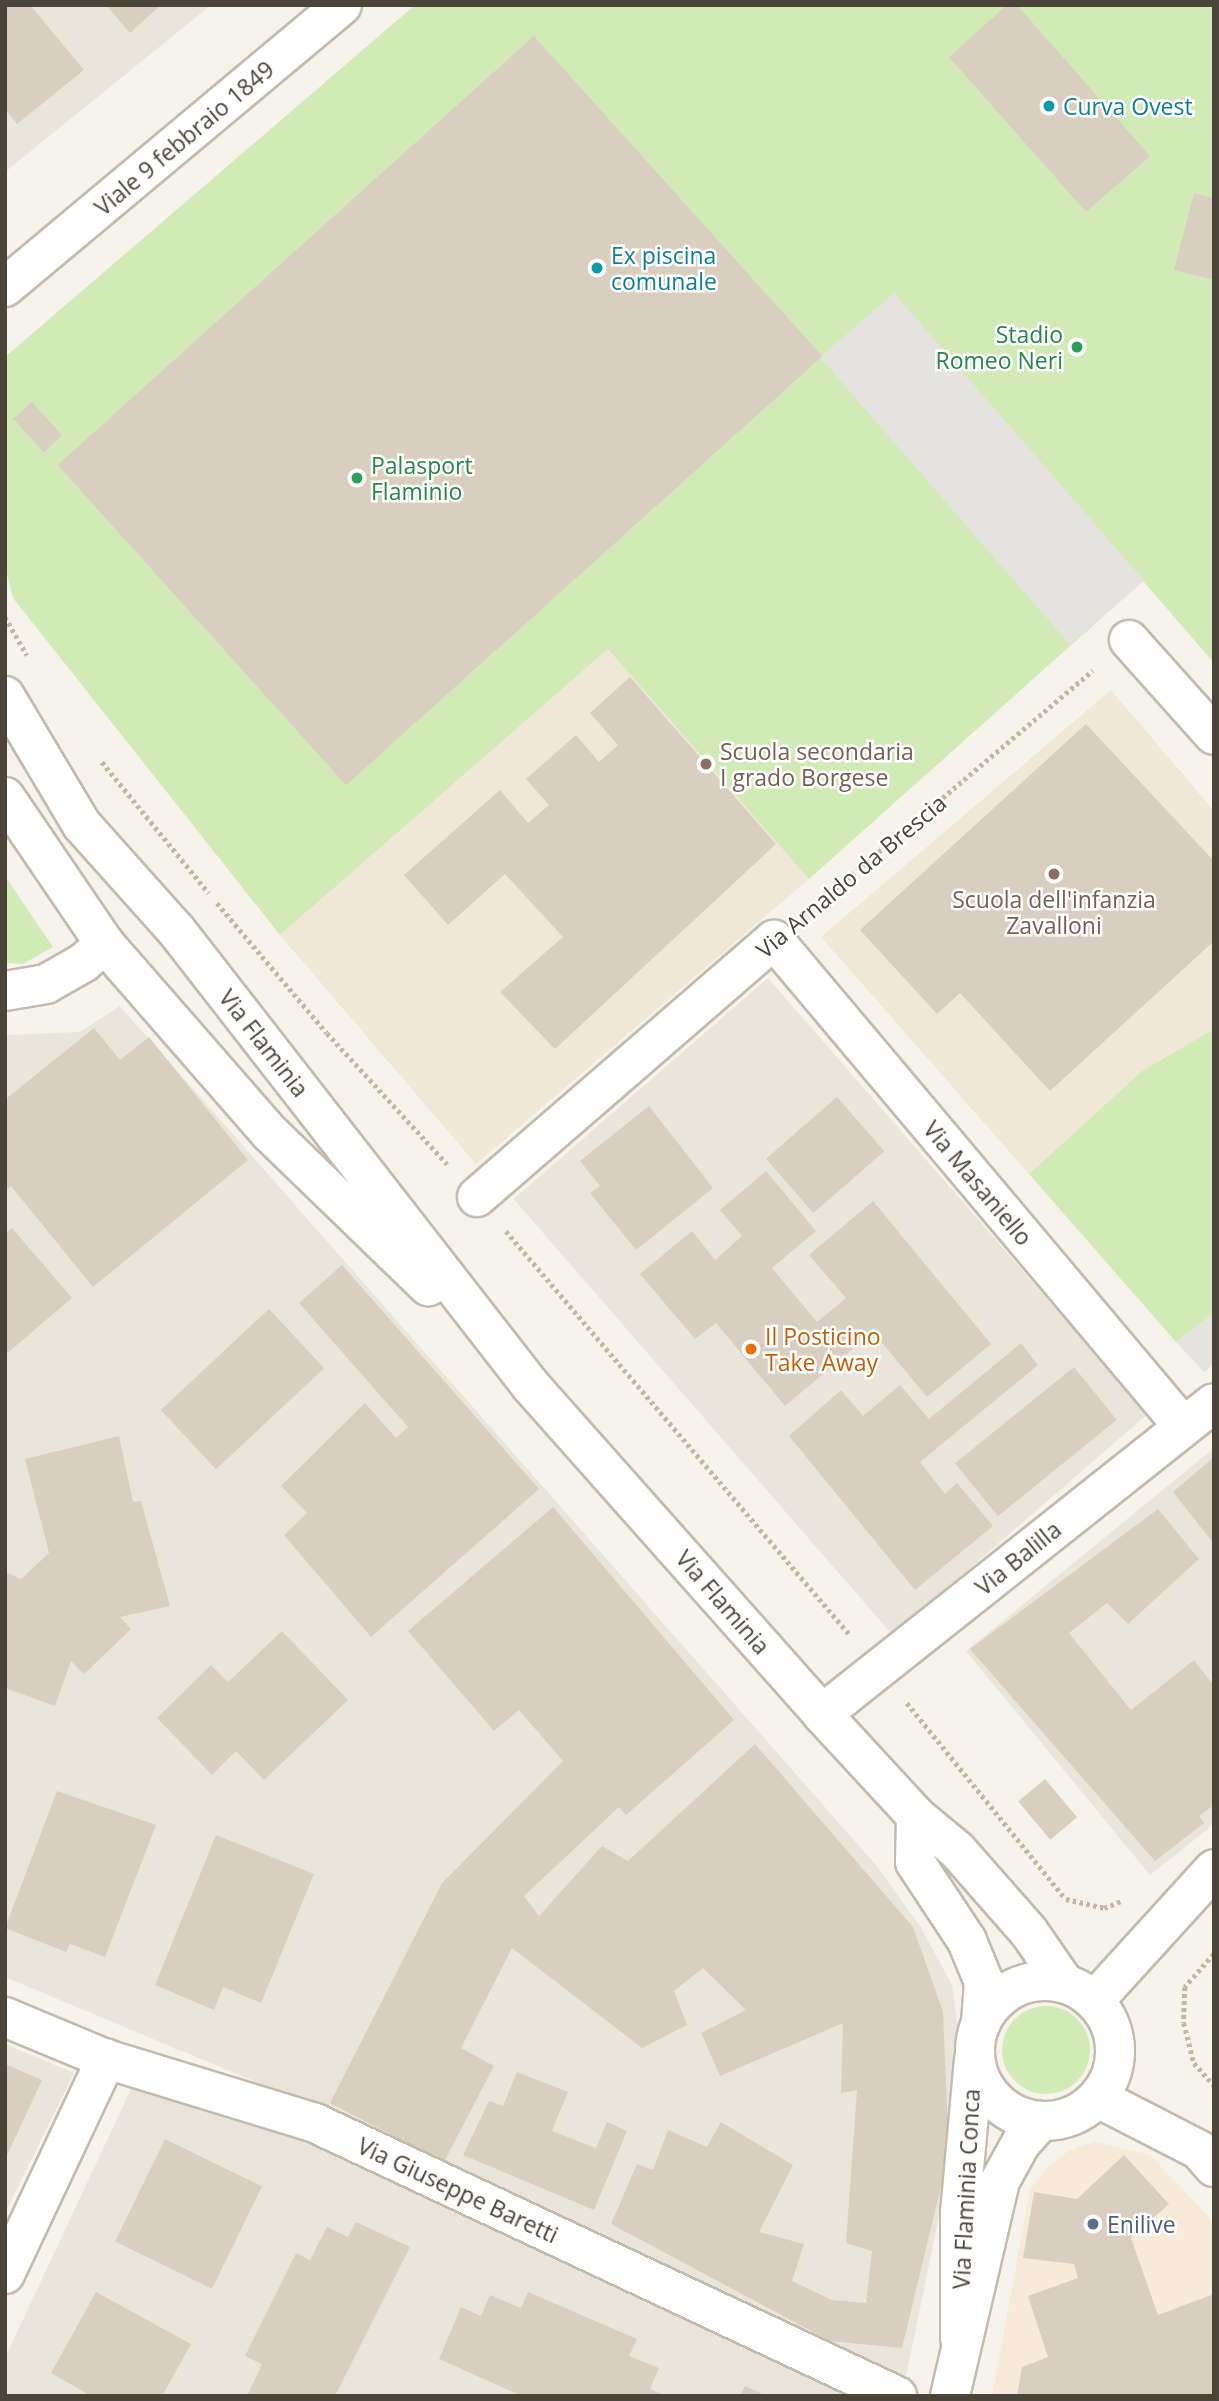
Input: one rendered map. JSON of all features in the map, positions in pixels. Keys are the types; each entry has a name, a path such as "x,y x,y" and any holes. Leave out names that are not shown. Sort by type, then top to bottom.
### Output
{"street":[{"name":"Viale 9 febbraio 1849","path":"12,278 342,5"},
{"path":"1129,640 1214,735"},
{"name":"Via Flaminia","path":"5,696 82,825 176,930 531,1386 822,1714 916,1816 957,1850 1079,1992"},
{"name":"Via Flaminia","path":"5,797 105,944 271,1134 531,1386"},
{"name":"Via Arnaldo da Brescia","path":"477,1197 774,940"},
{"name":"Via Masaniello","path":"774,940 1183,1426"},
{"path":"5,991 46,984 83,964 105,944"},
{"name":"Via Balilla","path":"822,1714 1214,1402"},
{"path":"916,1816 915,1862 967,1941 984,1982 978,2032 976,2064 984,2086 999,2104 1041,2122 1072,2117 1098,2098 1108,2084 1116,2049 1109,2023 1079,1992 1045,1981 1006,1993 978,2032"},
{"path":"1079,1992 1214,1869"},
{"name":"Via Giuseppe Baretti","path":"5,2017 106,2059 315,2123 897,2396"},
{"name":"Via Flaminia Conca","path":"960,2338 960,2213 978,2032"},
{"path":"5,2274 106,2059"},
{"path":"1098,2098 1199,2150 1214,2167"},
{"name":"Via Flaminia Conca","path":"950,2396 960,2338 1000,2181 1021,2143 1041,2122"}],"path":[{"path":"5,617 31,661"},
{"name":"Via Arnaldo da Brescia","path":"774,940 1129,640"},
{"path":"99,759 327,1033 477,1197 879,1669 1066,1899 1104,1908 1134,1896"},
{"path":"1214,1954 1185,1987 1184,2023 1194,2063 1214,2085"}],"shaded area":[{"path":"5,5 211,5 5,172"},
{"path":"894,293 1144,581 1070,645 820,357"},
{"name":"Scuola secondaria I grado Borgese","path":"1067,647 809,879 476,1164 280,935 608,649"},
{"name":"Scuola dell'infanzia Zavalloni","path":"1111,690 1214,811 1214,1029 1142,1071 1029,1174 821,937"},
{"path":"768,978 1147,1414 893,1635 514,1199"},
{"path":"120,1006 875,1864 920,1926 952,1985 961,2053 952,2153 905,2381 282,2093 5,1977 5,1035 80,1032"},
{"path":"1214,1313 1214,1364 1204,1372 1176,1342"},
{"path":"1214,1448 1214,1824 1150,1875 966,1651"},
{"path":"5,2044 74,2073 5,2213"},
{"path":"131,2089 306,2139 853,2396 5,2396 5,2358"},
{"path":"1096,2142 1150,2155 1214,2222 1214,2396 992,2396 1030,2190 1047,2167 1070,2150"}],"green space":[{"path":"415,5 1214,5 1214,663 1143,581 809,879 608,649 280,935 13,598 5,567 5,357"},
{"path":"5,876 53,947 23,964 5,963"},
{"path":"1214,1029 1214,1313 1176,1342 1029,1174 1142,1071"},
{"path":"1037,2006 1055,2006 1071,2013 1083,2025 1090,2041 1090,2059 1083,2075 1071,2087 1055,2094 1037,2094 1021,2087 1009,2075 1002,2059 1002,2041 1009,2025 1021,2013"}],"building":[{"path":"5,5 30,5 84,70 17,124 5,109"},
{"path":"106,5 161,5 130,33"},
{"name":"Curva Ovest","path":"1007,5 1017,5 1150,156 1086,212 949,57"},
{"name":"Palasport Flaminio","path":"534,36 822,356 346,785 58,465"},
{"path":"1194,193 1214,198 1214,280 1174,270"},
{"path":"32,402 62,435 44,452 13,419"},
{"path":"630,677 776,844 555,1049 500,992 563,937 505,874 448,925 404,875 500,790 528,823 549,805 526,779 576,735 599,762 618,745 590,713"},
{"name":"Scuola dell'infanzia Zavalloni","path":"1086,724 1214,861 1214,941 1050,1091 960,993 937,1014 860,930"},
{"path":"94,1028 120,1060 149,1037 248,1160 93,1287 11,1186 5,1191 5,1096 7,1098"},
{"path":"837,1097 884,1151 813,1213 766,1159"},
{"path":"649,1106 713,1188 636,1250 590,1193 600,1186 580,1161"},
{"path":"766,1171 816,1231 772,1268 817,1322 846,1298 809,1255 873,1201 991,1344 927,1397 873,1332 785,1406 716,1323 695,1339 640,1274 692,1231 715,1260 742,1236 720,1210"},
{"path":"12,1228 72,1298 5,1355 5,1233"},
{"path":"342,1265 539,1489 371,1637 284,1535 307,1513 281,1486 365,1403 396,1438 408,1427 299,1303"},
{"path":"269,1309 324,1368 216,1469 161,1410"},
{"path":"1021,1343 1038,1365 920,1462 945,1494 957,1483 993,1526 915,1590 789,1436 841,1390 863,1416 900,1385 929,1419"},
{"path":"1074,1367 1117,1420 998,1516 955,1463"},
{"path":"119,1436 133,1502 141,1501 170,1606 120,1617 131,1629 84,1674 71,1661 55,1706 5,1688 5,1572 21,1579 49,1553 25,1459"},
{"path":"1214,1457 1214,1544 1173,1492"},
{"path":"553,1507 734,1720 626,1815 619,1807 524,1896 539,1916 602,1846 628,1861 755,1744 913,1927 943,2012 949,2153 902,2348 830,2341 611,2224 637,2164 653,2170 668,2130 707,2147 721,2122 793,2165 759,2232 804,2244 792,2281 832,2300 866,2303 872,2251 846,2243 857,2090 841,2093 843,2023 720,2076 701,2033 746,2010 703,1968 674,1991 687,2025 642,2048 512,1948 461,2048 494,2066 444,2162 330,2103 442,1883 563,1761 519,1710 494,1731 408,1631"},
{"path":"1158,1509 1199,1559 1128,1624 1107,1603 1069,1633 1131,1710 1194,1660 1214,1686 1214,1805 1199,1816 1204,1823 1155,1861 970,1649"},
{"path":"282,1631 348,1700 264,1780 236,1751 212,1775 157,1718 211,1665 228,1682"},
{"path":"1045,1779 1077,1817 1050,1840 1018,1801"},
{"path":"57,1791 156,1825 105,1957 70,1944 66,1952 5,1928"},
{"path":"216,1835 314,1874 261,2003 223,1987 214,2010 155,1985"},
{"path":"5,2064 42,2080 5,2160"},
{"path":"517,2072 568,2092 552,2131 596,2148 607,2122 627,2131 594,2210 463,2155 489,2101 503,2106"},
{"path":"165,2139 262,2186 212,2289 115,2241"},
{"path":"1124,2155 1169,2204 1131,2238 1158,2315 1214,2294 1214,2396 1017,2396 1022,2367 1048,2357 1028,2296 1078,2278 1074,2264 1023,2258 1034,2192 1077,2199"},
{"path":"356,2222 410,2247 335,2396 248,2394 262,2364 245,2356 296,2253 310,2260 327,2227 348,2237"},
{"path":"96,2292 191,2344 162,2396 91,2396 51,2373"},
{"path":"528,2292 637,2339 629,2356 659,2368 650,2389 666,2396 522,2396 439,2359 461,2307 481,2316 490,2295 521,2308"},
{"path":"745,2386 767,2396 740,2396"}],"place":[{"name":"Curva Ovest","path":"1049,106"},
{"name":"Ex piscina comunale","path":"597,268"},
{"name":"Stadio Romeo Neri","path":"1077,347"},
{"name":"Palasport Flaminio","path":"357,478"},
{"name":"Scuola secondaria I grado Borgese","path":"706,764"},
{"name":"Scuola dell'infanzia Zavalloni","path":"1054,874"},
{"name":"Il Posticino Take Away","path":"751,1349"},
{"name":"Enilive","path":"1093,2224"}]}
